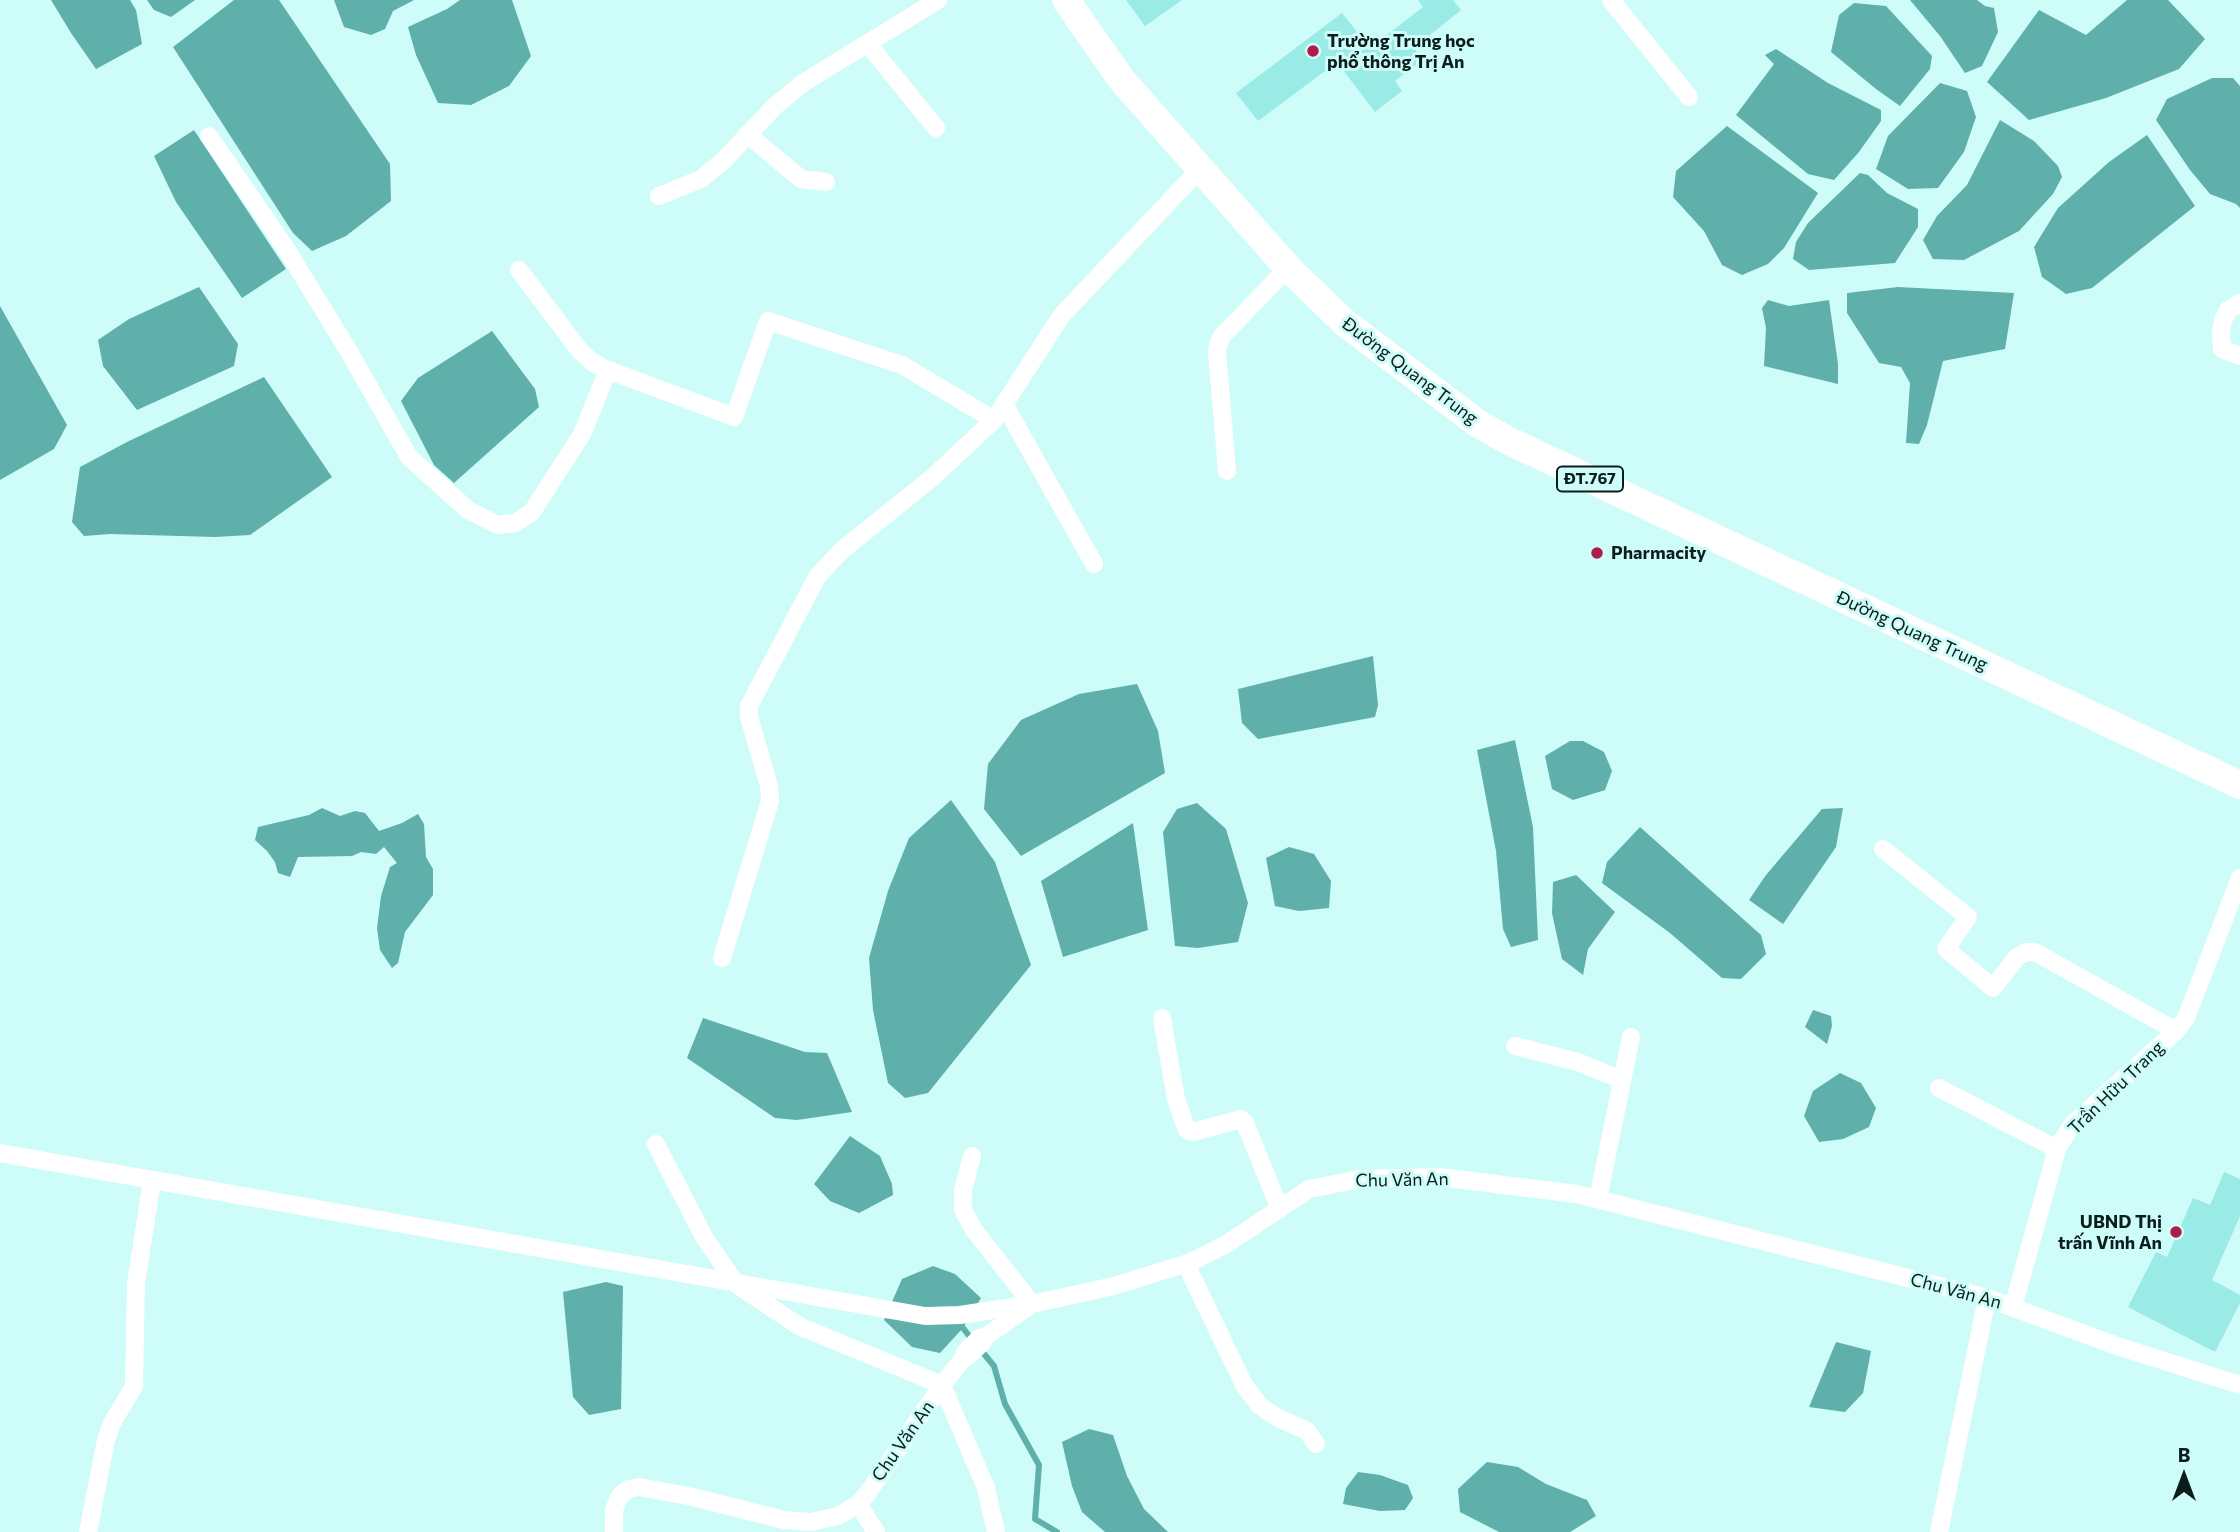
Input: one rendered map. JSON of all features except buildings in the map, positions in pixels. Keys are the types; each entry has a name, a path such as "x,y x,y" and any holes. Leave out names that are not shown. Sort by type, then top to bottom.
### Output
{"main road":[{"name":"Đường Quang Trung","path":"1066,0 1121,79 1288,268 1344,322 1451,405 1507,440 2240,785"}],"street":[{"path":"659,196 701,179 803,83 938,0"},
{"path":"1611,0 1689,97"},
{"path":"867,43 936,128"},
{"path":"747,134 801,179 826,182"},
{"path":"209,135 285,247 409,457 468,510 498,525 515,523 532,512 582,434 608,370"},
{"path":"722,958 770,801 769,786 749,718 752,699 817,577 841,551 933,477 993,420 1062,314 1200,169"},
{"path":"1227,471 1217,352 1219,344 1222,336 1288,268"},
{"path":"519,271 580,351 592,362 734,417 768,321 902,365 993,420"},
{"path":"2240,303 2228,310 2221,332 2222,349 2240,356"},
{"path":"1004,404 1094,564"},
{"path":"1883,849 1968,917 1946,949 1993,988 2017,957 2026,952 2035,952 2176,1031"},
{"name":"Trần Hữu Trang","path":"2013,1307 2057,1149 2072,1125 2176,1031 2186,1018 2240,878"},
{"path":"1162,1018 1176,1099 1187,1130 1193,1132 1241,1119 1280,1209"},
{"path":"1598,1199 1631,1037"},
{"path":"1515,1046 1578,1062 1622,1080"},
{"path":"1939,1088 2057,1149"},
{"path":"656,1144 704,1237 736,1284 799,1326 942,1385 986,1489 996,1532"},
{"path":"0,1153 925,1316 960,1315 1032,1304 974,1230 963,1210 963,1190 972,1156"},
{"name":"Chu Văn An","path":"858,1504 942,1385 974,1347 1032,1304 1114,1286 1186,1264 1225,1245 1310,1189 1360,1179 1439,1177 1577,1194 1987,1298 2117,1346 2240,1385"},
{"path":"88,1532 106,1440 112,1423 134,1386 136,1283 152,1181"},
{"path":"1186,1264 1244,1385 1259,1405 1276,1417 1307,1431 1316,1444"},
{"path":"1938,1532 1987,1298"},
{"path":"614,1532 614,1510 620,1497 628,1489 639,1487 650,1487 784,1520 811,1521 838,1516 858,1504 876,1532"}],"water":[{"path":"51,0 130,0 136,10 142,44 96,69"},
{"path":"147,0 195,0 171,17 154,10"},
{"path":"234,0 279,0 390,164 391,201 346,236 312,251 293,233 173,47"},
{"path":"334,0 414,0 393,11 385,29 371,35 344,27"},
{"path":"460,0 512,0 531,56 509,86 471,105 438,103 416,55 408,27"},
{"path":"1910,0 1977,0 1994,8 1998,32 1982,66 1965,73 1940,36"},
{"path":"2127,0 2168,0 2205,39 2179,69 2106,98 2029,120 1987,82 2039,10 2086,35"},
{"path":"1854,3 1886,6 1932,56 1930,69 1900,106 1831,52 1839,15"},
{"path":"1776,49 1828,83 1881,110 1881,121 1859,152 1834,180 1808,174 1736,115 1774,64 1765,55"},
{"path":"2212,78 2233,78 2240,86 2240,208 2210,194 2156,120 2167,99"},
{"path":"1940,83 1967,91 1976,117 1964,152 1938,188 1908,189 1876,169 1888,136"},
{"path":"2000,120 2034,141 2058,166 2062,177 2053,194 2019,231 1964,260 1933,259 1923,240 1937,216 1967,185"},
{"path":"1727,126 1818,193 1784,248 1768,264 1742,275 1722,265 1704,231 1673,197 1676,171"},
{"path":"194,130 286,269 242,298 176,202 154,156"},
{"path":"2147,135 2195,206 2092,288 2066,294 2042,277 2034,247 2058,208 2109,162"},
{"path":"1860,173 1868,175 1887,193 1918,209 1918,227 1895,263 1809,270 1793,259 1796,242 1808,223"},
{"path":"199,287 238,344 234,366 137,410 103,366 98,340 129,319"},
{"path":"1898,287 2014,293 2005,349 1943,361 1927,425 1919,444 1906,443 1910,383 1901,367 1879,363 1847,313 1847,293"},
{"path":"1768,300 1789,306 1829,300 1838,364 1838,384 1764,366 1766,328 1762,308"},
{"path":"0,306 67,425 54,449 0,480"},
{"path":"492,331 535,389 539,407 454,483 434,465 401,401 418,378"},
{"path":"264,377 332,477 250,535 84,536 72,522 80,467"},
{"path":"1373,656 1378,705 1375,717 1258,739 1242,723 1238,689"},
{"path":"1137,684 1158,731 1165,773 1021,856 984,809 988,764 1021,720 1079,694"},
{"path":"1515,740 1533,827 1538,940 1511,947 1503,929 1496,851 1477,750"},
{"path":"1570,741 1583,741 1604,752 1612,771 1605,790 1573,800 1552,789 1545,756"},
{"path":"951,800 995,862 1031,965 928,1093 905,1098 888,1083 873,1010 869,958 888,891 909,838"},
{"path":"1197,803 1226,829 1248,903 1238,942 1198,948 1175,946 1163,832 1177,809"},
{"path":"322,808 340,816 355,811 365,813 379,831 418,814 424,824 426,857 433,869 433,895 405,932 398,963 392,968 380,950 377,928 381,896 390,867 397,863 384,847 376,854 361,852 352,856 298,857 290,877 278,873 275,862 255,840 258,827 309,815"},
{"path":"1843,808 1836,847 1783,924 1749,900 1766,875 1822,809"},
{"path":"1133,823 1148,930 1063,957 1041,881"},
{"path":"1640,827 1761,935 1766,954 1741,979 1722,978 1670,933 1602,883 1607,862"},
{"path":"1289,847 1314,854 1331,881 1329,908 1299,911 1275,906 1266,858"},
{"path":"1576,875 1615,912 1588,949 1583,975 1562,959 1552,913 1553,882"},
{"path":"1813,1010 1831,1016 1832,1026 1827,1044 1805,1027"},
{"path":"703,1018 805,1052 827,1053 852,1112 797,1120 775,1118 687,1058"},
{"path":"1840,1073 1861,1083 1876,1108 1869,1127 1843,1139 1819,1142 1804,1116 1813,1091"},
{"path":"850,1136 880,1156 892,1184 893,1195 859,1213 830,1201 814,1184"},
{"path":"933,1266 955,1274 981,1298 963,1328 940,1353 912,1347 884,1320 902,1279"},
{"path":"606,1282 623,1286 621,1409 589,1415 573,1397 563,1292"},
{"path":"1836,1342 1871,1351 1863,1393 1845,1412 1809,1407"},
{"path":"1089,1429 1113,1435 1127,1476 1144,1509 1168,1532 1105,1532 1082,1512 1072,1486 1062,1442"},
{"path":"1487,1462 1518,1467 1546,1484 1587,1500 1596,1516 1570,1532 1499,1532 1460,1512 1458,1489"},
{"path":"1358,1472 1380,1475 1408,1485 1413,1498 1405,1510 1380,1511 1343,1504 1346,1488"}],"waterway":[{"path":"963,1328 973,1341"},
{"path":"980,1349 994,1366 1005,1404 1039,1465 1035,1519 1057,1532"}],"place":[{"name":"Trường Trung học phổ thông Trị An","path":"1313,51"},
{"name":"Pharmacity","path":"1597,553"},
{"name":"UBND Thị trấn Vĩnh An","path":"2176,1232"}]}
